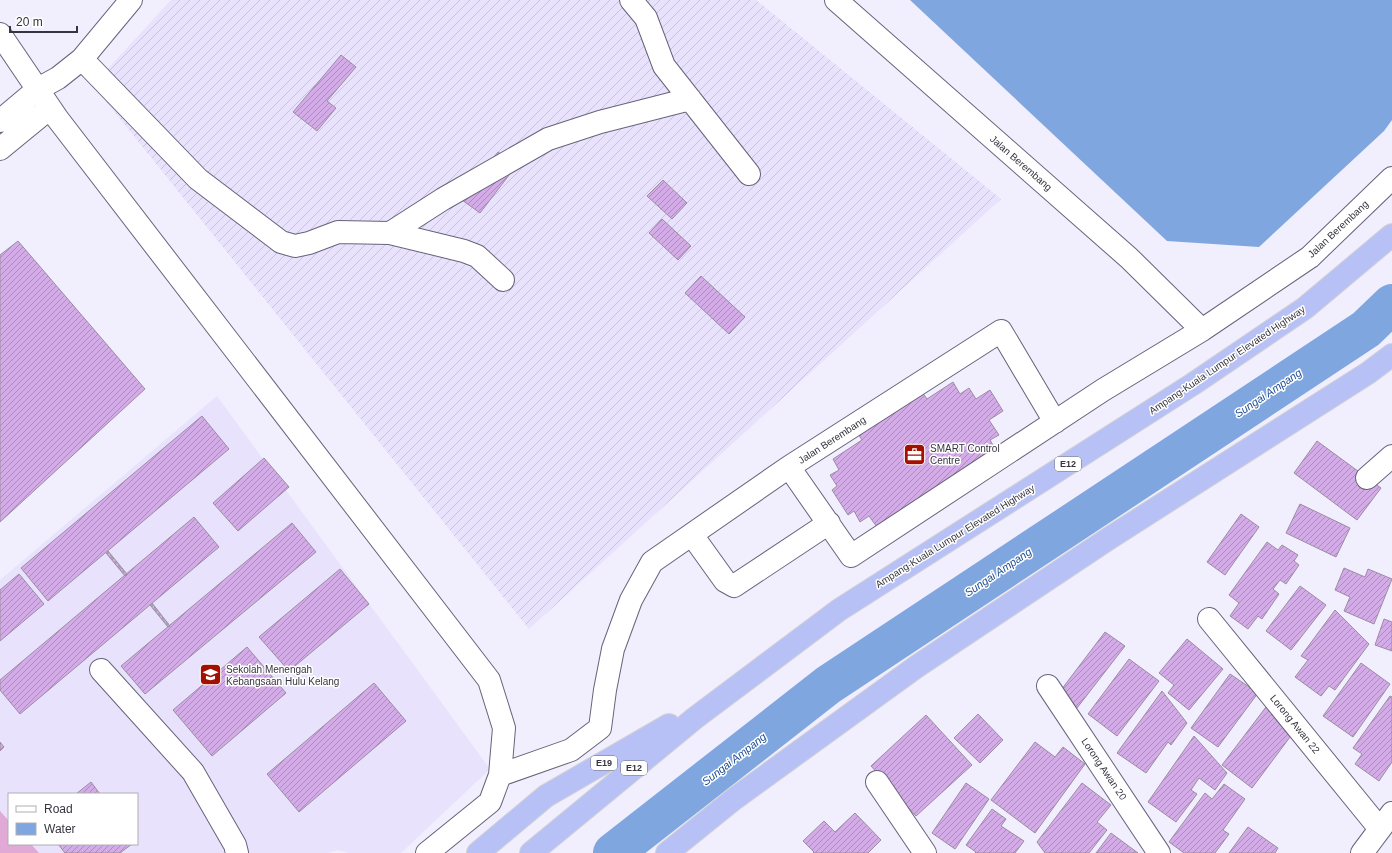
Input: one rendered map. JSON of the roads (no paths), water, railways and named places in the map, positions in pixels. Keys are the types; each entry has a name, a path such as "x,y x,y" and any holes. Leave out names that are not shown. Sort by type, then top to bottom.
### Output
{"highway":[{"name":"Ampang-Kuala Lumpur Elevated Highway","path":"531,853 695,718 839,610 1193,384 1305,308 1392,235"},
{"path":"667,853 734,799 916,667 1108,539 1368,373 1392,355"},
{"name":"E19","path":"478,853 546,796 738,686"}],"street":[{"path":"0,122 38,89 58,78 82,58 131,0"},
{"path":"631,0 646,18 664,66 749,174"},
{"name":"Jalan Berembang","path":"836,0 1129,258 1202,330"},
{"path":"0,34 50,108 489,680 504,728 500,775 490,802 427,853"},
{"path":"82,58 198,180 281,242 295,246 309,243 338,232 390,233 464,251 477,256 504,280"},
{"path":"0,149 50,108 58,78"},
{"path":"390,233 443,199 548,139 600,122 690,99"},
{"name":"Jalan Berembang","path":"1055,422 1001,331 789,467 852,556 1055,422 1103,390 1202,330 1310,257 1392,178"},
{"path":"1367,478 1392,456"},
{"path":"500,775 571,750 600,728 605,690 613,649 632,600 652,562 789,467"},
{"path":"692,535 725,581 734,586 828,523"},
{"name":"Lorong Awan 22","path":"1209,619 1386,821"},
{"path":"101,670 193,772 235,846 237,853"},
{"name":"Lorong Awan 20","path":"1048,686 1159,853"},
{"path":"877,782 925,853"},
{"path":"1362,853 1386,821"}],"water":[{"path":"910,0 1392,0 1392,120 1384,131 1259,247 1167,241"}],"waterway":[{"name":"Sungai Ampang","path":"613,853 828,685 1366,329 1392,304"}],"place":[{"name":"SMART Control Centre","path":"915,454"},
{"name":"Sekolah Menengah Kebangsaan Hulu Kelang","path":"210,675"}]}
